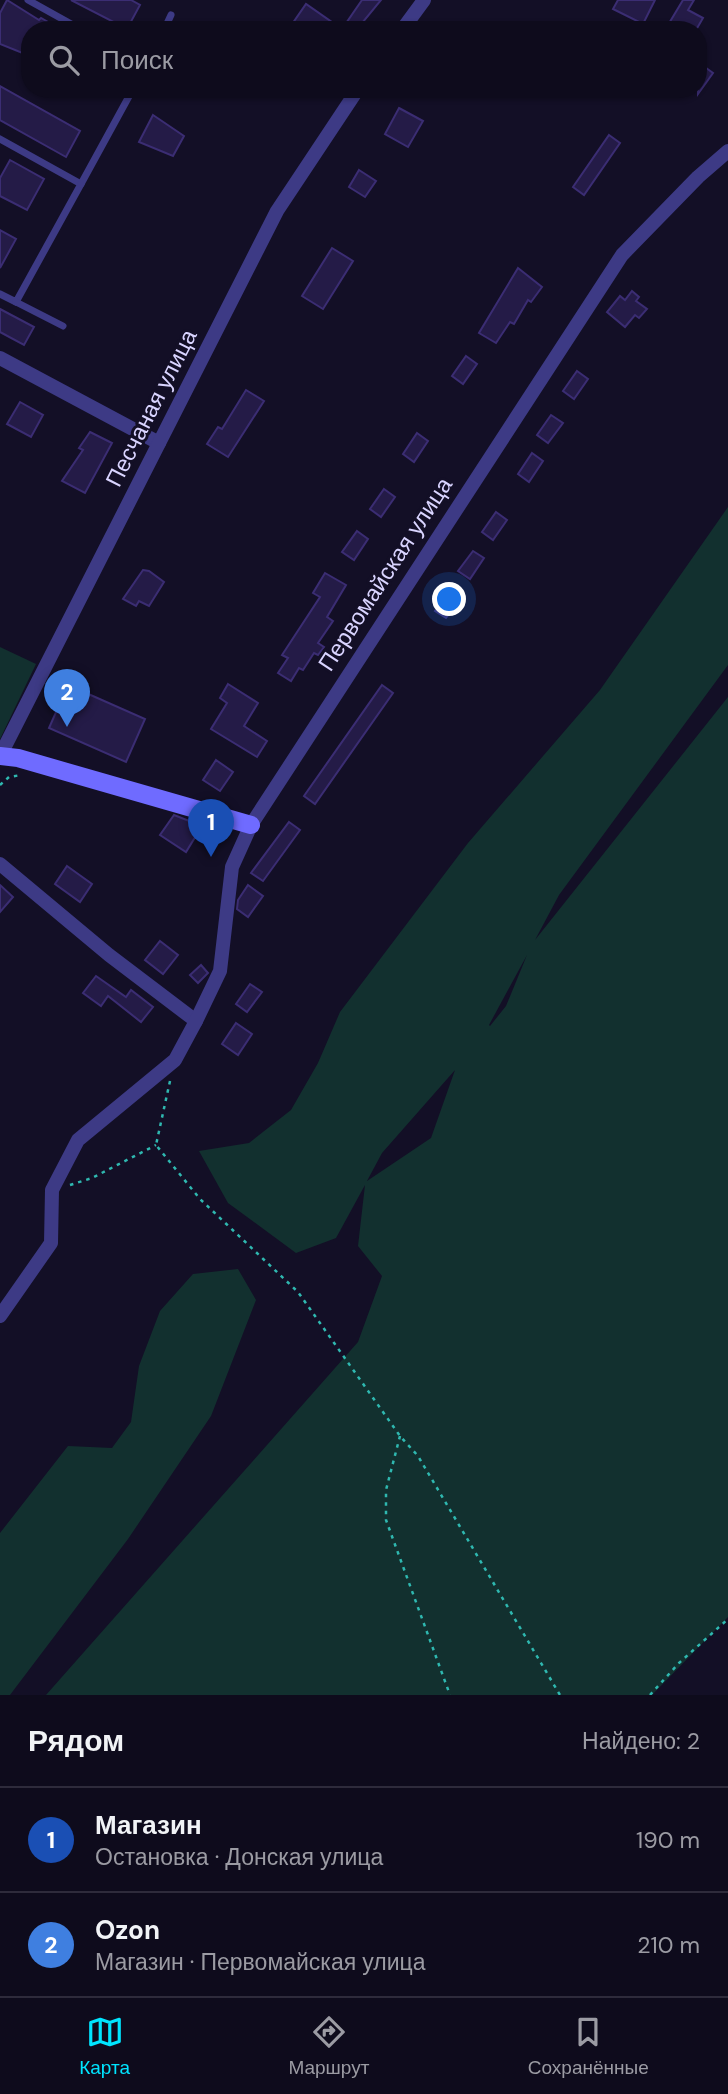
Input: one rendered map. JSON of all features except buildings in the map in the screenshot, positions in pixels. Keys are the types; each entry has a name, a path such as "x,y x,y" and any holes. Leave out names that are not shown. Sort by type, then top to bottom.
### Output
{"street":[{"path":"409,21 424,0"},
{"name":"Песчаная улица","path":"0,756 277,211 352,98"},
{"name":"Первомайская улица","path":"175,1060 220,971 232,867 251,825 622,255 698,177 728,152"},
{"path":"0,358 159,443"},
{"path":"0,756 18,758 251,825"},
{"path":"0,864 109,955 196,1021"},
{"path":"0,1316 51,1243 52,1191 78,1140 175,1060"}],"lane":[{"path":"28,0 66,21"},
{"path":"168,21 171,15"},
{"path":"16,302 128,98"},
{"path":"0,139 82,184"},
{"path":"0,294 63,326"}],"path":[{"path":"156,1145 175,1060"},
{"path":"52,1191 92,1178 156,1145"},
{"path":"156,1145 200,1199 298,1292 400,1436 418,1456 560,1695"},
{"path":"400,1436 386,1490 386,1520 450,1695"},
{"path":"650,1695 678,1663 728,1619"}],"green space":[{"path":"728,507 728,665 559,895 535,940 728,697 728,1617 652,1695 46,1695 358,1342 382,1276 358,1246 365,1185 336,1238 296,1253 228,1203 199,1151 249,1143 291,1110 318,1063 340,1012 468,843 600,690","holes":["527,955 506,1006 490,1026 489,1025","455,1070 431,1138 367,1181 382,1153"]},
{"path":"0,647 36,664 0,739"},
{"path":"238,1269 256,1300 211,1416 128,1539 10,1695 0,1695 0,1533 68,1446 112,1448 131,1422 139,1366 160,1311 193,1274"}],"place":[{"name":"Ozon","path":"67,727"},
{"name":"Магазин","path":"211,857"}]}
